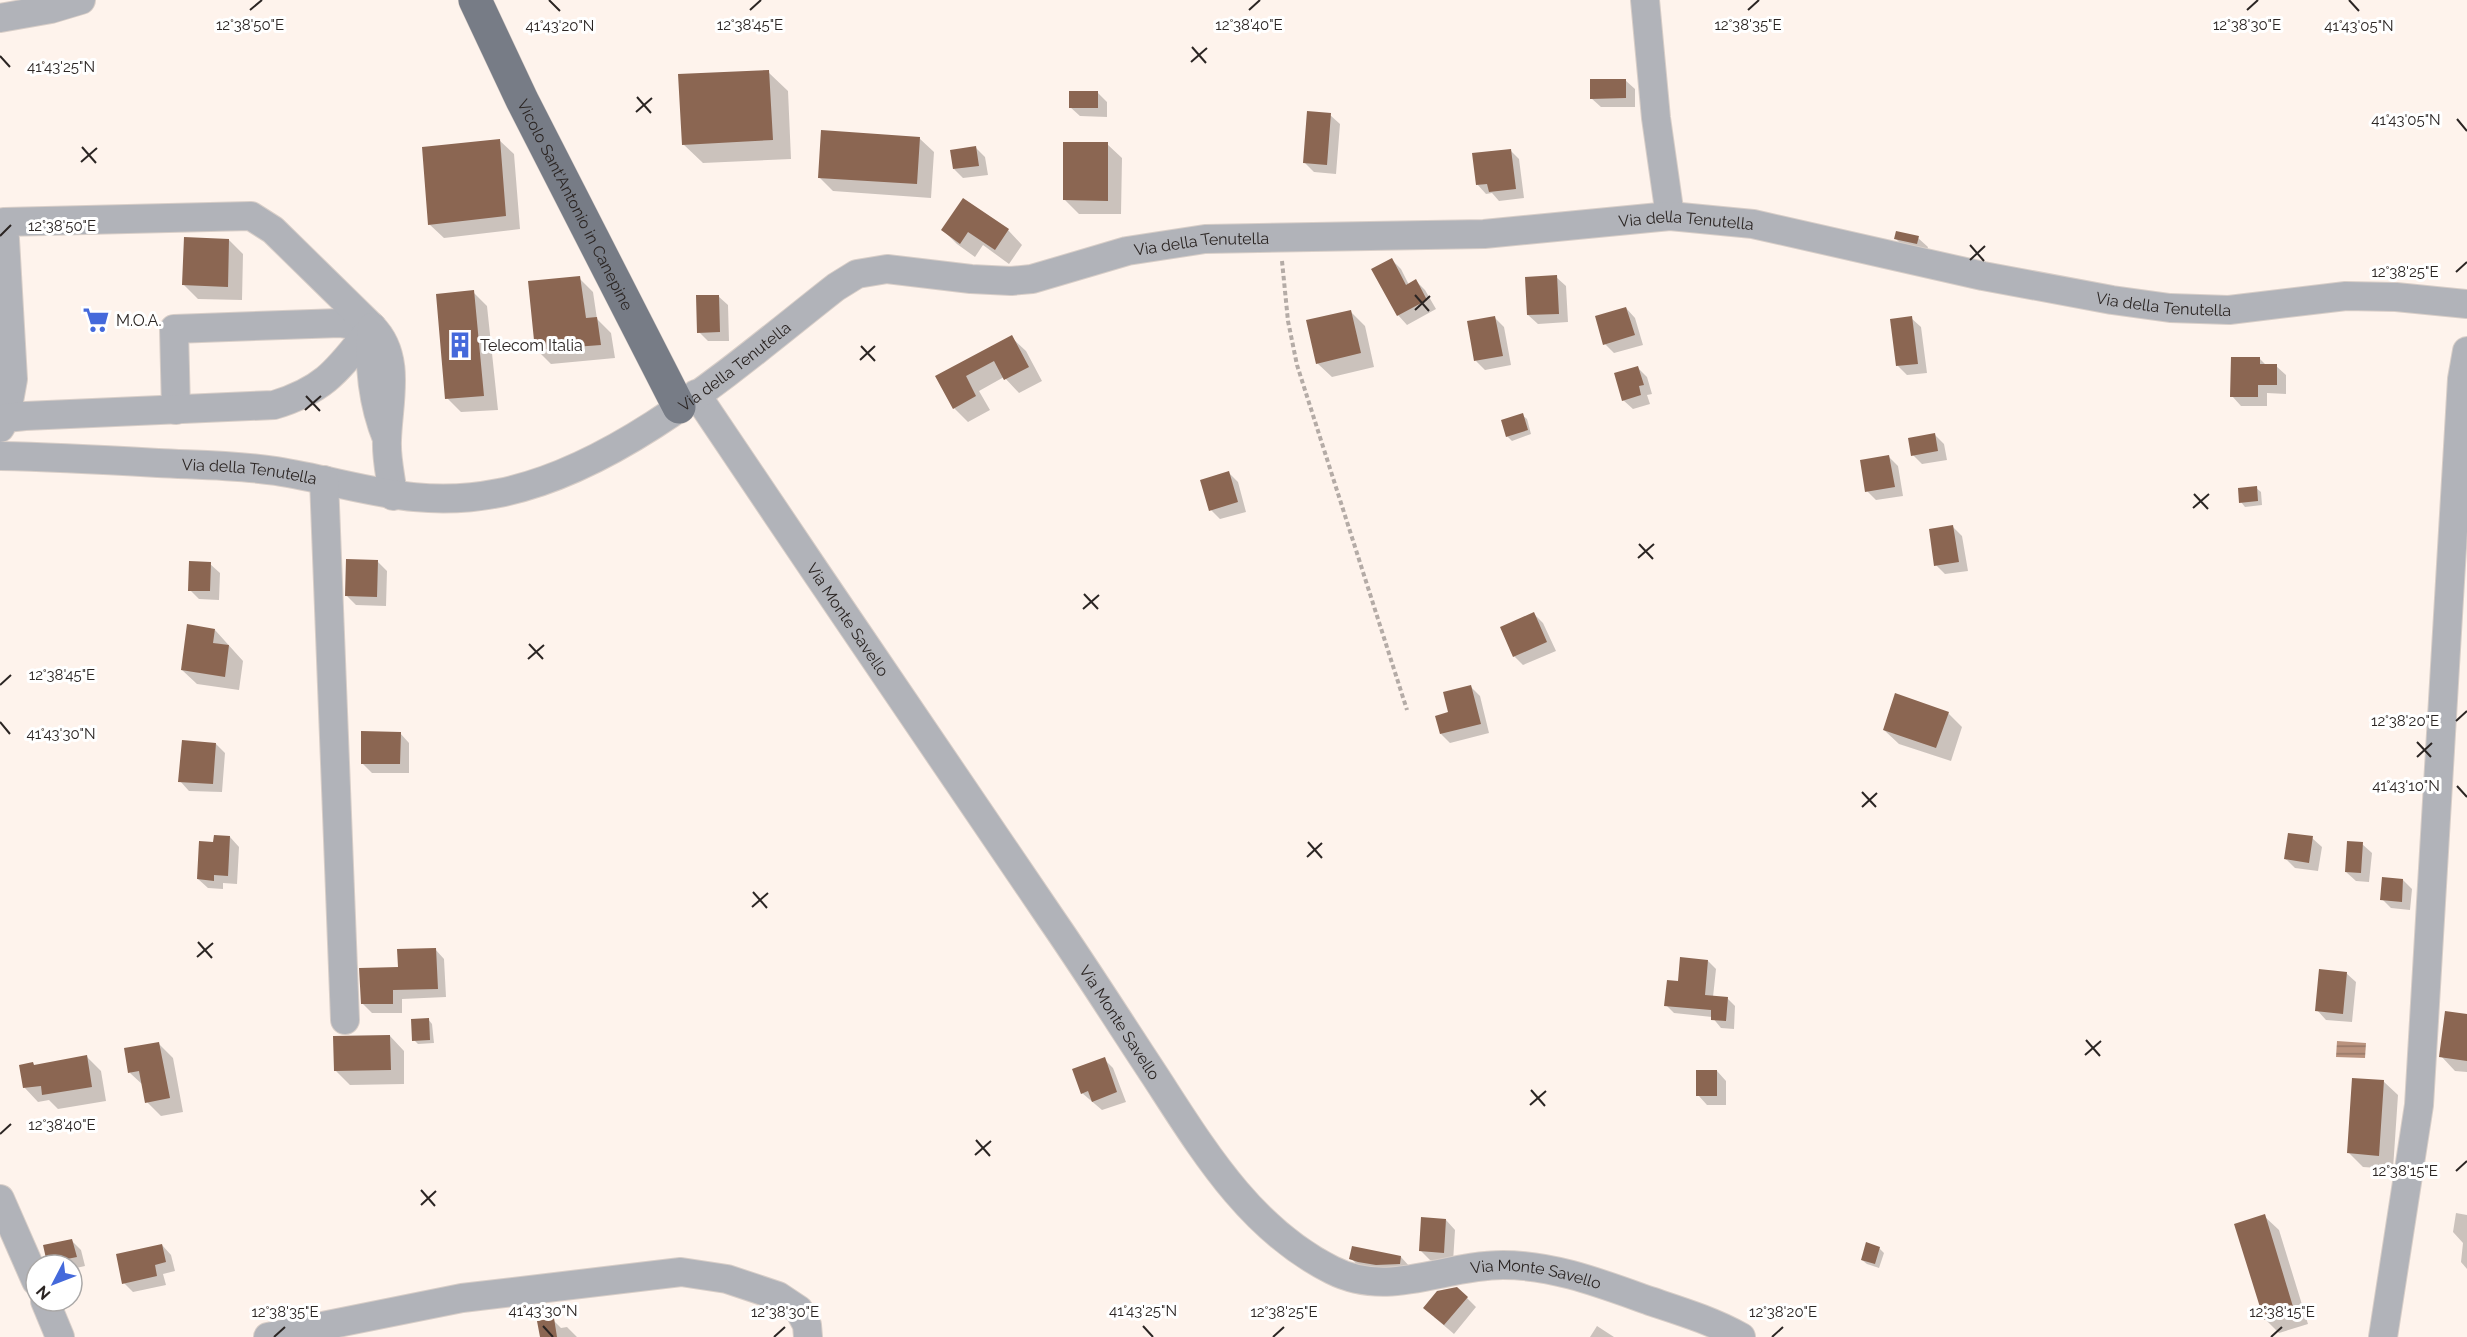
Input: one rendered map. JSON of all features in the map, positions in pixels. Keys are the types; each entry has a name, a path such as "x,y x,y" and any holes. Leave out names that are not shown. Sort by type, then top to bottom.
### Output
{"main road":[{"name":"Vicolo Sant'Antonio in Canepine","path":"475,0 522,100 688,400"}],"street":[{"path":"0,18 51,9 81,0"},
{"path":"1645,0 1656,118 1670,216"},
{"path":"372,327 333,374 317,388 298,398 274,405 2,422 14,380 4,222 251,216 273,230 372,327 380,335 386,347 392,390 387,438 392,488"},
{"name":"Via della Tenutella","path":"0,456 216,466 274,471 392,488 421,499 457,499 520,488 621,444 688,400 836,287 865,272 898,269 971,279 1011,281 1032,279 1093,259 1171,243 1222,238 1406,237 1484,234 1670,216 1753,224 1983,276 2112,300 2170,308 2229,310 2346,296 2396,297 2467,304"},
{"path":"176,410 174,329 340,323 372,327"},
{"path":"2384,1337 2419,1105 2462,379 2467,351"},
{"name":"Via Monte Savello","path":"688,400 1080,960 1208,1157 1240,1197 1269,1226 1319,1263 1344,1276 1360,1281 1388,1282 1493,1265 1542,1268 1596,1282 1675,1309 1742,1337"},
{"path":"324,480 345,1020"},
{"path":"0,1199 24,1254"},
{"path":"268,1337 462,1298 681,1272 727,1279 778,1296 799,1310 807,1325 808,1337"},
{"path":"50,1313 60,1337"}],"path":[{"path":"1279,237 1288,321 1297,365 1407,710"}],"shaded area":[{"path":"2337,1041 2366,1043 2365,1058 2336,1057"}],"building":[{"path":"769,70 773,140 682,145 678,74"},
{"path":"1590,79 1626,79 1626,98 1590,99"},
{"path":"1069,91 1098,91 1098,108 1069,108"},
{"path":"1307,111 1331,113 1327,165 1303,163"},
{"path":"821,130 920,137 917,184 818,178"},
{"path":"500,139 506,216 428,225 422,147"},
{"path":"1063,142 1108,142 1108,201 1063,200"},
{"path":"976,146 979,166 953,169 950,150"},
{"path":"1511,149 1516,189 1489,192 1487,184 1476,185 1472,153"},
{"path":"963,198 1009,229 995,250 968,232 960,244 941,230"},
{"path":"1896,231 1919,236 1917,244 1894,239"},
{"path":"184,237 229,239 228,287 182,285"},
{"path":"1392,258 1406,285 1416,279 1427,300 1397,316 1371,269"},
{"path":"1557,275 1559,314 1527,315 1525,277"},
{"path":"580,276 586,318 597,317 601,345 535,350 528,281"},
{"name":"Telecom Italia","path":"474,290 484,396 445,399 436,294"},
{"path":"696,295 719,295 720,332 697,333"},
{"path":"1626,307 1635,335 1603,345 1595,316"},
{"path":"1351,310 1361,353 1316,364 1306,320"},
{"path":"1495,316 1503,356 1474,361 1467,321"},
{"path":"1912,316 1918,364 1896,366 1890,319"},
{"path":"1012,335 1029,367 1004,380 994,361 966,376 976,396 953,409 935,376"},
{"path":"2231,357 2260,357 2260,364 2277,364 2277,385 2258,385 2258,397 2230,397"},
{"path":"1638,366 1644,385 1639,386 1641,395 1622,401 1614,373"},
{"path":"1523,413 1528,430 1506,437 1501,420"},
{"path":"1935,433 1938,451 1911,456 1908,438"},
{"path":"1889,455 1895,487 1865,492 1860,460"},
{"path":"1229,471 1238,502 1209,511 1200,480"},
{"path":"2257,486 2258,501 2239,503 2238,488"},
{"path":"1953,525 1959,562 1934,566 1929,529"},
{"path":"346,559 378,560 377,597 345,596"},
{"path":"189,561 211,562 210,591 188,591"},
{"path":"1534,612 1547,642 1513,657 1500,627"},
{"path":"187,624 215,629 213,643 229,645 225,677 181,670"},
{"path":"1471,685 1481,724 1440,734 1435,716 1448,712 1443,692"},
{"path":"1895,693 1949,712 1936,748 1883,730"},
{"path":"361,731 401,732 400,764 361,764"},
{"path":"182,740 216,743 213,784 178,782"},
{"path":"2288,833 2313,836 2309,863 2284,859"},
{"path":"214,835 230,836 228,876 214,875 214,881 197,879 199,841 213,842"},
{"path":"2347,841 2363,842 2361,873 2345,872"},
{"path":"2382,877 2403,879 2402,902 2380,900"},
{"path":"436,948 438,989 393,990 393,1004 361,1004 359,968 398,967 397,949"},
{"path":"1680,957 1708,960 1705,995 1728,997 1726,1021 1711,1020 1711,1010 1664,1006 1667,980 1678,981"},
{"path":"2319,969 2347,972 2343,1014 2315,1011"},
{"path":"2445,1011 2467,1014 2467,1061 2439,1057"},
{"path":"429,1018 430,1040 412,1041 411,1019"},
{"path":"390,1035 391,1070 334,1071 333,1036"},
{"path":"159,1042 170,1098 145,1103 139,1071 128,1073 124,1048"},
{"path":"87,1055 92,1087 42,1095 41,1086 23,1088 19,1065 33,1062 34,1065"},
{"path":"1105,1057 1117,1092 1092,1102 1088,1091 1081,1094 1072,1069"},
{"path":"1696,1070 1717,1070 1717,1096 1696,1096"},
{"path":"2352,1078 2384,1080 2379,1156 2347,1153"},
{"path":"2265,1214 2294,1310 2264,1320 2234,1224"},
{"path":"1421,1217 1446,1219 1444,1253 1419,1251"},
{"path":"72,1239 76,1253 45,1253 43,1245"},
{"path":"1866,1242 1880,1247 1875,1264 1861,1260"},
{"path":"162,1244 166,1262 155,1265 157,1276 122,1284 116,1254"},
{"path":"1352,1246 1401,1256 1400,1264 1376,1265 1349,1259"},
{"path":"1457,1287 1468,1297 1444,1325 1423,1308 1437,1291"},
{"path":"554,1318 557,1337 540,1337 537,1321"}],"place":[{"name":"M.O.A.","path":"96,320"},
{"name":"Telecom Italia","path":"460,345"}]}
